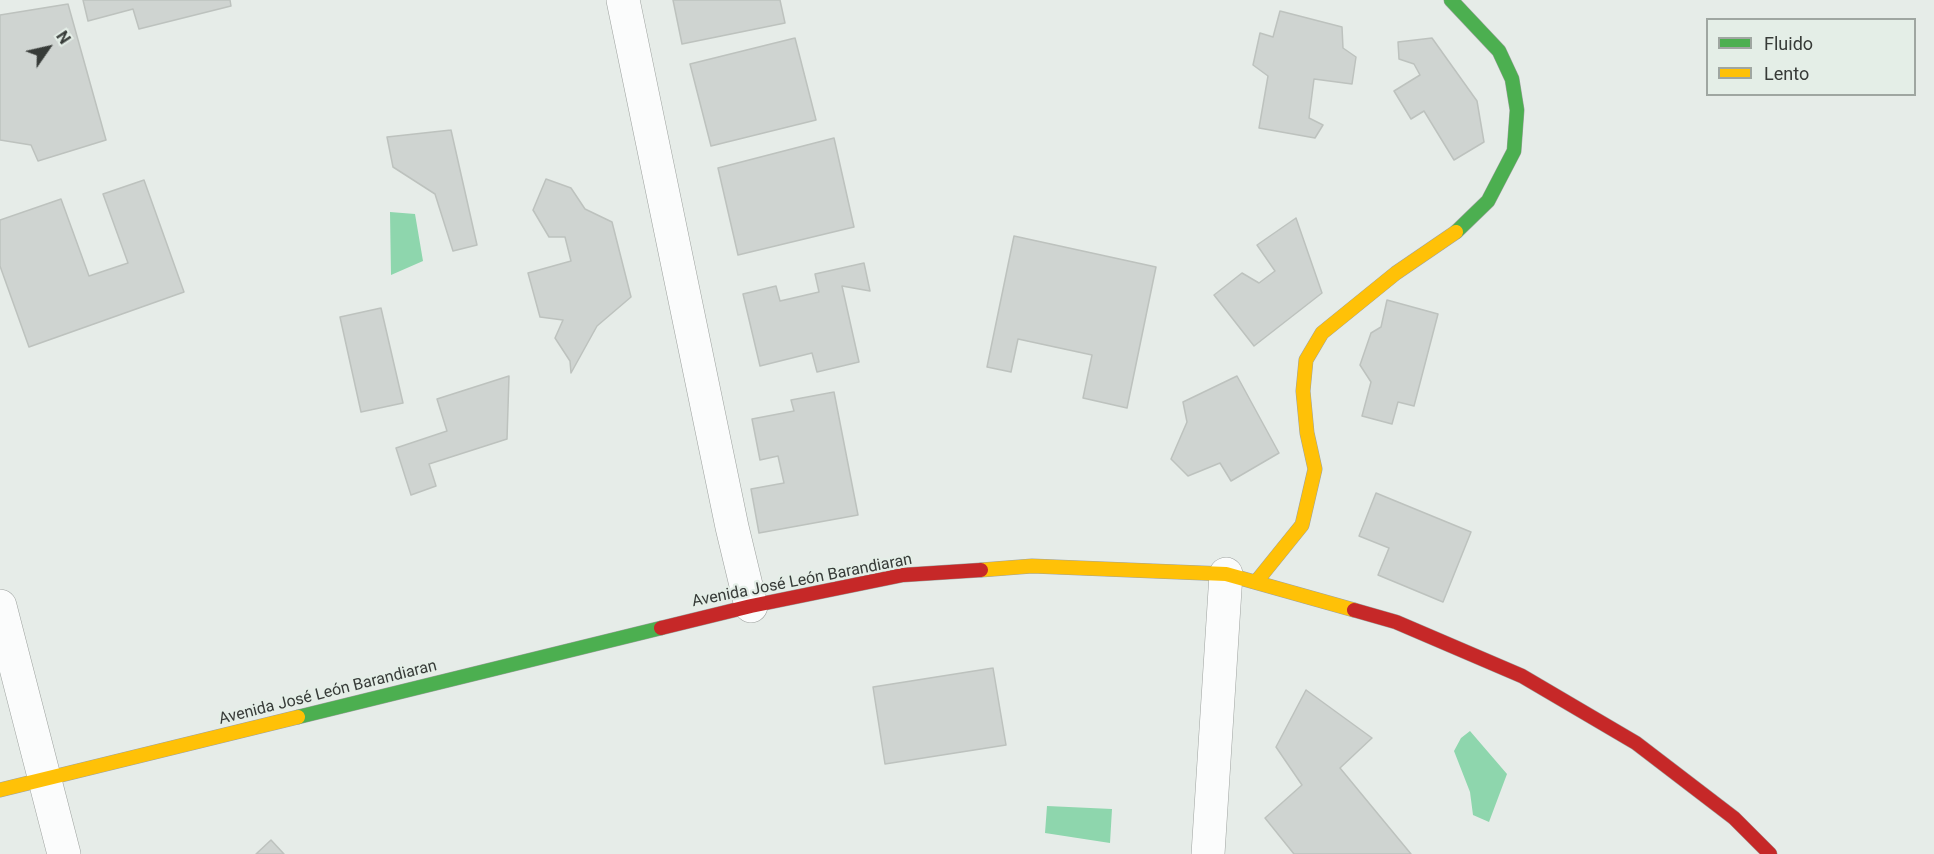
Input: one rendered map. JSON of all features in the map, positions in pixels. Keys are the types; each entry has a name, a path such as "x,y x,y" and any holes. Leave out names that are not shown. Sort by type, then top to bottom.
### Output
{"street":[{"path":"623,0 732,527 752,606"},
{"path":"1208,854 1241,578 1302,525 1315,470 1303,391 1306,360 1322,333 1396,273 1449,238 1488,201 1514,151 1518,110 1512,79 1499,51 1451,0"},
{"name":"Avenida José León Barandiaran","path":"0,790 752,606 903,575 1032,566 1241,578 1395,622 1522,676 1636,743 1734,818 1770,854"},
{"path":"0,606 64,854"}],"shaded area":[{"path":"390,212 415,214 423,261 391,275"},
{"path":"1470,731 1507,774 1489,822 1473,815 1470,792 1454,751 1461,738"},
{"path":"1047,806 1112,809 1110,843 1045,833"}],"building":[{"path":"83,0 230,0 231,6 139,29 133,9 88,21"},
{"path":"673,0 780,0 785,23 682,44"},
{"path":"68,4 106,140 38,161 31,145 0,140 0,15"},
{"path":"1280,11 1342,27 1343,48 1356,57 1352,84 1314,79 1309,118 1323,125 1315,138 1259,128 1268,76 1253,65 1260,33 1273,37"},
{"path":"795,38 816,120 711,146 690,64"},
{"path":"1432,38 1477,101 1484,142 1454,160 1424,111 1411,119 1394,91 1420,75 1414,64 1399,59 1398,42"},
{"path":"451,130 477,245 453,251 435,194 393,167 387,137"},
{"path":"834,138 854,227 738,255 718,168"},
{"path":"546,179 571,188 585,209 612,222 631,297 597,326 571,373 570,361 555,338 563,320 540,317 528,273 571,261 565,237 549,237 533,210"},
{"path":"144,180 184,292 29,347 0,266 0,220 61,199 89,276 128,263 103,194"},
{"path":"1296,218 1322,293 1254,346 1214,295 1242,273 1259,283 1275,271 1257,245"},
{"path":"1014,236 1156,267 1127,408 1083,398 1092,355 1018,339 1011,372 987,367"},
{"path":"864,263 870,291 842,286 859,362 817,372 812,353 760,366 743,294 776,286 780,301 819,292 815,274"},
{"path":"1387,300 1438,314 1414,406 1398,402 1392,424 1362,416 1371,382 1360,365 1371,333 1381,327"},
{"path":"381,308 403,403 361,412 340,317"},
{"path":"509,376 507,439 429,464 436,486 411,495 396,448 447,431 437,399"},
{"path":"1237,376 1279,453 1231,481 1220,463 1188,476 1171,459 1187,422 1183,402"},
{"path":"834,392 858,515 759,533 751,489 784,483 778,456 760,460 752,419 794,411 791,400"},
{"path":"1376,493 1471,532 1443,602 1378,575 1389,548 1359,536"},
{"path":"993,668 1006,745 885,764 873,687"},
{"path":"1306,690 1372,738 1340,768 1411,854 1294,854 1265,818 1302,785 1276,747"},
{"path":"271,840 284,854 256,854"}],"traffic: fast":[{"path":"1451,0 1499,51 1512,79 1517,110 1514,151 1488,201 1456,232"},
{"path":"298,717 661,628"}],"traffic: slow":[{"path":"1256,582 1302,525 1315,469 1307,433 1303,391 1306,360 1322,333 1396,273 1456,232"},
{"path":"981,570 1032,566 1226,574 1354,610"},
{"path":"0,790 298,717"}],"traffic: jam":[{"path":"661,628 751,606 903,575 981,570"},
{"path":"1354,610 1396,622 1522,676 1636,743 1734,818 1770,854"}]}
